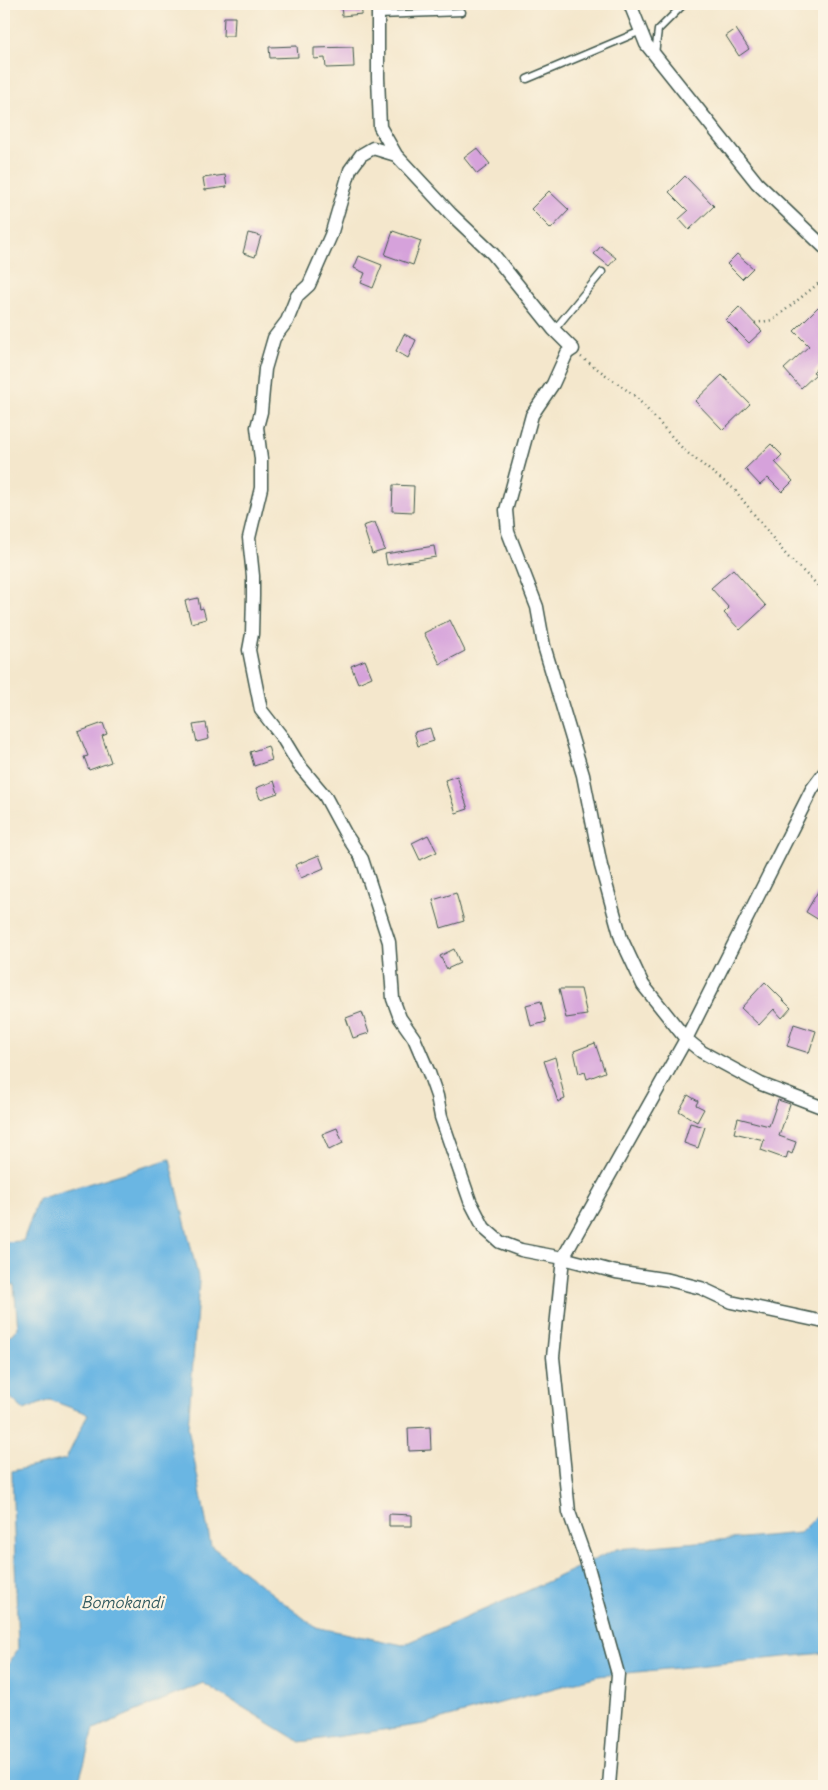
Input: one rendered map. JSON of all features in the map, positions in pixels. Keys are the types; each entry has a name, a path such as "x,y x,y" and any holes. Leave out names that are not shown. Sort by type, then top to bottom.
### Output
{"street":[{"path":"630,4 646,44 757,183 824,247"},
{"path":"378,9 380,127 396,155 451,214 493,254 554,330 573,349 567,353 553,384 532,415 506,510 508,532 537,607 544,646 583,775 601,866 621,938 643,985 686,1039 702,1052 762,1084 824,1108"},
{"path":"396,155 373,148 361,155 350,170 332,235 309,286 297,296 287,321 274,338 265,369 261,412 257,427 261,459 261,488 249,538 253,576 252,634 249,650 261,710 282,736 299,765 325,796 362,859 389,942 393,999 400,1018 414,1038 429,1072 437,1096 441,1117 470,1201 484,1228 500,1242 522,1250 563,1258 616,1272 677,1282 701,1288 731,1302 824,1322"},
{"path":"609,1786 618,1674 587,1563 569,1512 553,1357 563,1258 686,1039 812,789 824,773"}],"lane":[{"path":"655,55 658,30 684,4"},
{"path":"378,9 462,12"},
{"path":"527,79 641,31"},
{"path":"554,330 602,272"}],"path":[{"path":"755,323 773,320 824,279"},
{"path":"573,349 588,363 635,396 685,451 734,489 787,556 824,591"}],"water":[{"name":"Bomokandi","path":"170,1159 199,1281 188,1428 211,1546 315,1627 403,1645 534,1588 617,1549 800,1533 824,1509 824,1653 598,1676 424,1724 300,1742 203,1683 94,1729 79,1786 4,1786 4,1670 18,1649 12,1471 66,1459 88,1414 50,1400 24,1410 4,1392 4,1341 18,1328 14,1285 4,1283 4,1242 23,1241 38,1199"}],"building":[{"path":"341,4 361,4 362,14 342,16"},
{"path":"224,17 235,17 234,36 223,36"},
{"path":"736,29 749,49 739,56 726,36"},
{"path":"297,46 298,57 270,58 269,47"},
{"path":"353,47 354,67 326,68 325,58 314,59 314,48"},
{"path":"477,148 490,164 477,174 464,158"},
{"path":"225,175 227,187 205,190 203,178"},
{"path":"685,176 714,206 689,230 679,219 688,211 669,192"},
{"path":"549,191 569,210 551,229 531,209"},
{"path":"393,231 421,241 413,265 385,255"},
{"path":"248,233 261,236 255,257 243,253"},
{"path":"601,246 616,258 609,266 594,254"},
{"path":"737,254 753,268 742,279 727,264"},
{"path":"359,256 382,265 373,288 361,283 365,273 354,268"},
{"path":"739,307 762,331 749,343 726,320"},
{"path":"818,307 824,313 824,361 813,372 816,374 801,388 784,369 809,346 794,331"},
{"path":"404,334 416,340 408,358 396,351"},
{"path":"722,375 750,404 723,430 695,401"},
{"path":"771,444 782,455 775,462 793,481 782,492 768,478 760,485 745,469"},
{"path":"393,485 414,486 413,512 392,511"},
{"path":"375,522 385,550 372,554 363,526"},
{"path":"434,546 436,557 387,565 385,554"},
{"path":"733,569 766,606 740,630 724,613 729,608 711,588"},
{"path":"198,598 200,609 203,608 206,619 191,623 185,601"},
{"path":"450,620 465,651 440,664 424,633"},
{"path":"365,660 372,677 358,683 351,666"},
{"path":"103,723 107,734 102,736 111,762 89,770 84,757 88,756 78,732"},
{"path":"206,723 209,739 197,742 193,725"},
{"path":"430,728 434,741 418,746 414,732"},
{"path":"268,746 272,760 254,766 250,752"},
{"path":"457,776 468,809 456,813 445,780"},
{"path":"274,781 278,793 260,799 256,788"},
{"path":"428,835 437,852 420,860 412,843"},
{"path":"319,855 324,868 301,878 295,865"},
{"path":"824,881 824,923 806,912"},
{"path":"456,893 464,921 441,928 433,900"},
{"path":"454,949 460,963 447,969 440,956"},
{"path":"765,982 791,1008 782,1018 774,1009 759,1025 741,1008"},
{"path":"559,989 581,989 587,1015 566,1018"},
{"path":"541,1001 546,1022 531,1026 526,1005"},
{"path":"362,1012 369,1033 353,1038 346,1018"},
{"path":"794,1024 816,1031 809,1053 787,1046"},
{"path":"595,1043 605,1072 587,1079 585,1072 579,1074 574,1051"},
{"path":"555,1057 565,1099 558,1102 544,1061"},
{"path":"688,1095 698,1101 696,1105 704,1109 697,1122 679,1111"},
{"path":"778,1100 790,1104 779,1136 796,1142 792,1154 788,1152 786,1159 761,1150 764,1140 734,1133 738,1118 769,1126"},
{"path":"690,1123 705,1127 698,1148 684,1143"},
{"path":"337,1128 343,1143 329,1150 322,1134"},
{"path":"430,1427 431,1450 409,1451 408,1428"},
{"path":"389,1514 412,1515 412,1526 389,1526"}]}
